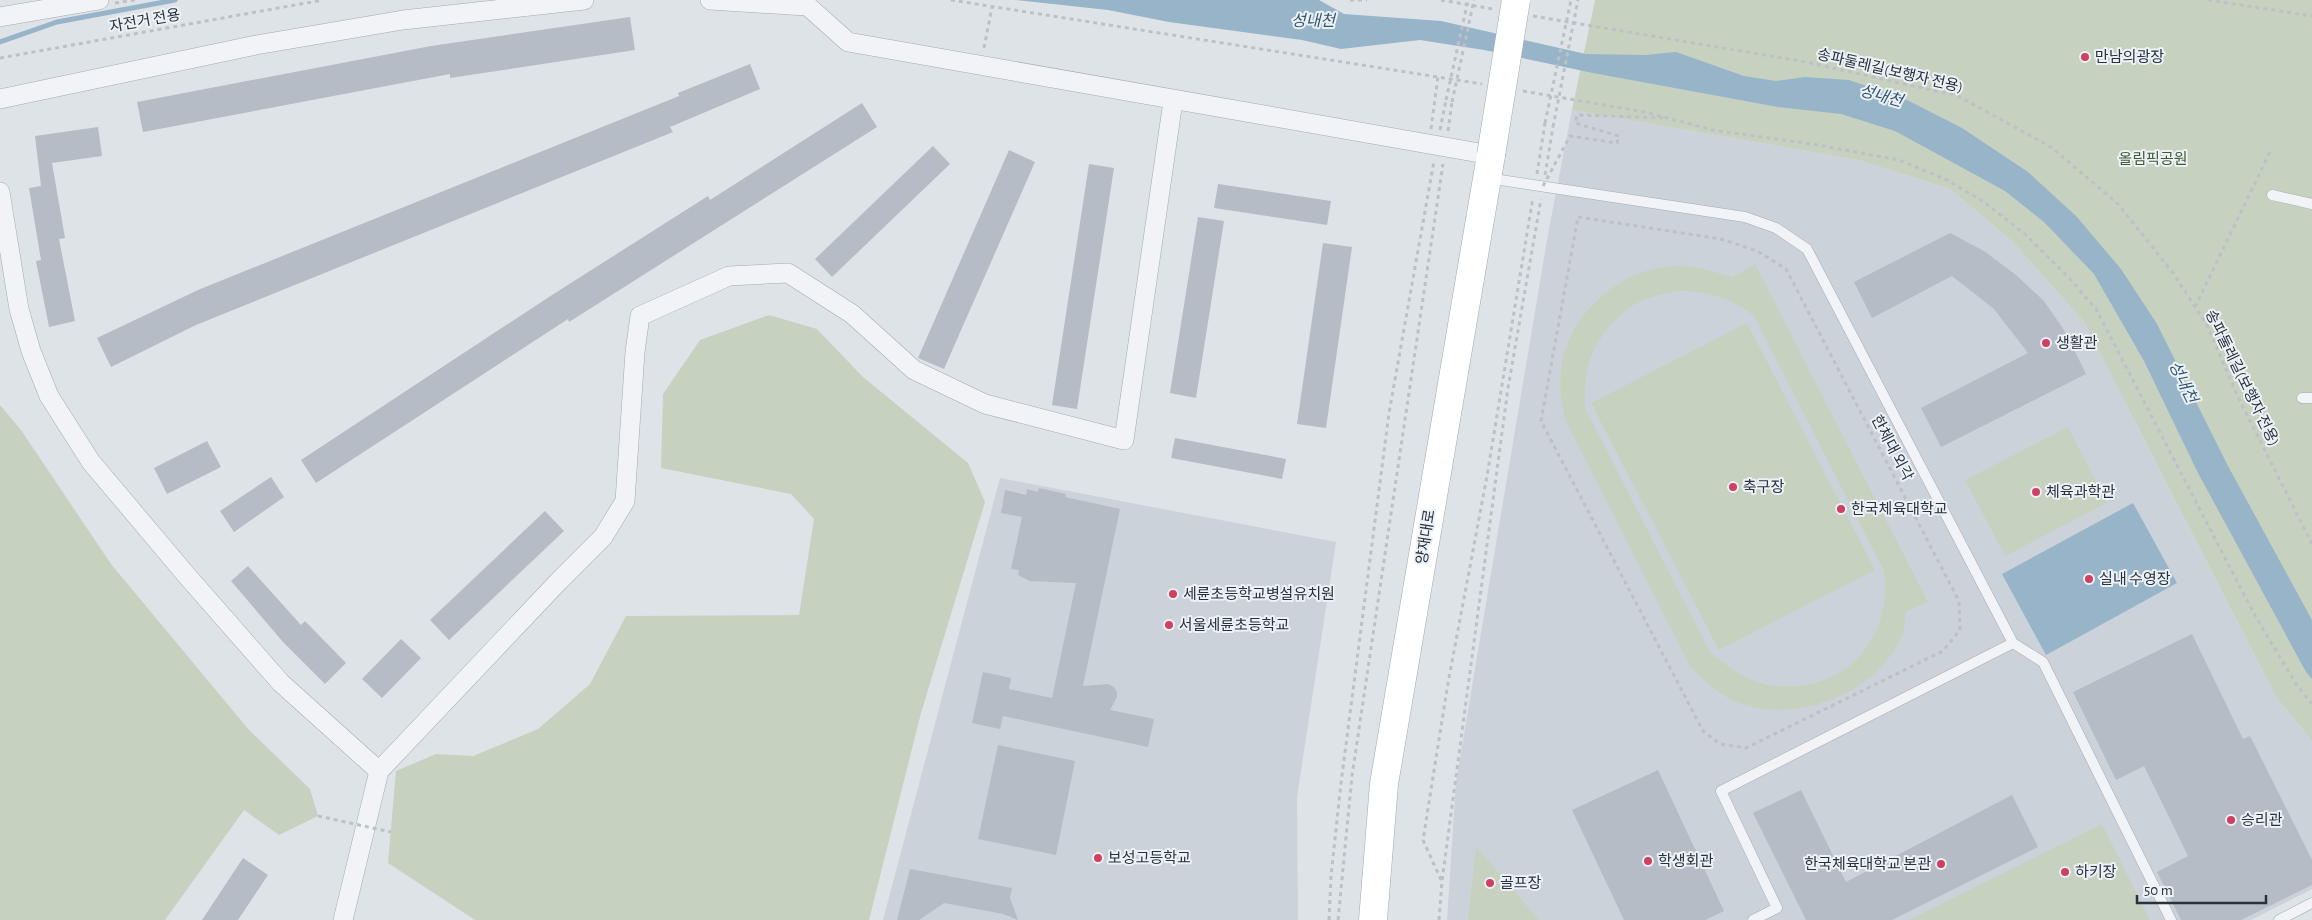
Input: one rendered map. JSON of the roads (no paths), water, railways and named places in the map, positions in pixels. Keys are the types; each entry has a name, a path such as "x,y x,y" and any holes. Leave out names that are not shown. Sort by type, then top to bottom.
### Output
{"main road":[{"name":"양재대로","path":"1373,920 1384,784 1514,8"}],"street":[{"path":"0,17 99,0"},
{"path":"0,99 256,45 393,22 584,0"},
{"path":"710,0 804,3 848,42 1433,145 1489,166"},
{"path":"343,920 379,771 558,582 603,538 625,501 635,352 640,316 729,276 788,273 852,314 914,370 985,404 1124,440 1173,100"},
{"path":"0,192 19,309 31,351 49,396 86,455 188,578 281,683 379,771"}],"lane":[{"path":"1489,166 1539,186 1745,217 1776,228 1807,249 2013,643 2043,662 2171,920"},
{"path":"2272,195 2312,204"},
{"path":"1753,920 1777,908 1721,790 2013,643"},
{"path":"2279,920 2312,903"}],"water":[{"name":"성내천","path":"1015,0 1319,0 1344,14 1441,21 1586,54 1645,55 1676,52 1744,76 1776,81 1805,77 1849,80 1907,100 1962,128 2028,172 2076,216 2121,269 2157,324 2228,466 2312,620 2312,679 2306,672 2198,473 2144,361 2094,274 2044,222 2005,191 1895,131 1841,114 1778,107 1593,73 1484,50 1420,40 1341,49 1302,40 1169,22 1108,10"},
{"name":"실내 수영장","path":"2133,503 2177,583 2046,655 2002,574"}],"waterway":[{"path":"0,42 57,22 175,0"}],"place":[{"name":"만남의광장","path":"2085,57"},
{"name":"생활관","path":"2046,343"},
{"name":"축구장","path":"1733,487"},
{"name":"체육과학관","path":"2036,492"},
{"name":"한국체육대학교","path":"1841,509"},
{"name":"실내 수영장","path":"2089,579"},
{"name":"세륜초등학교병설유치원","path":"1173,594"},
{"name":"서울세륜초등학교","path":"1169,625"},
{"name":"승리관","path":"2231,820"},
{"name":"보성고등학교","path":"1098,858"},
{"name":"학생회관","path":"1648,861"},
{"name":"한국체육대학교 본관","path":"1941,864"},
{"name":"하키장","path":"2065,872"},
{"name":"골프장","path":"1490,883"}],"park label":[{"name":"올림픽공원","path":"2153,159"}]}
